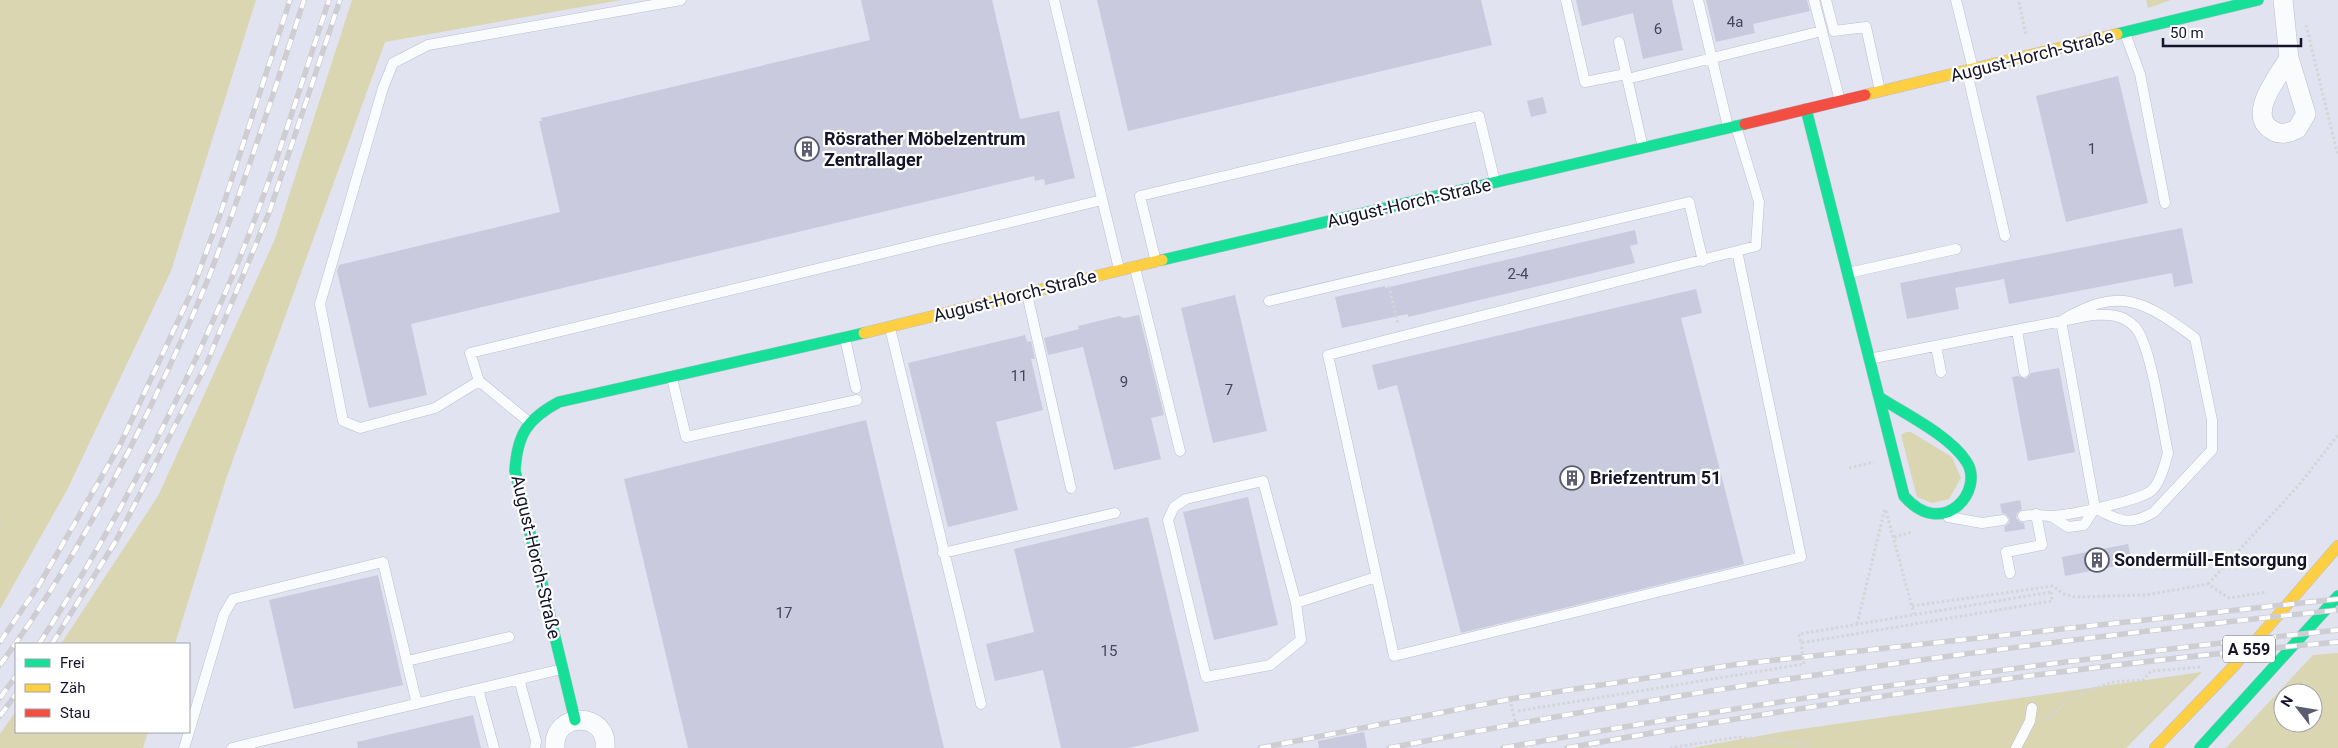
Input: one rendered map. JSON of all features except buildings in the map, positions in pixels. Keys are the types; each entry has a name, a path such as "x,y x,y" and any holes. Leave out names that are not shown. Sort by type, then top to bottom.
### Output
{"main road":[{"name":"August-Horch-Straße","path":"575,720 515,471 515,452 519,438 529,422 544,410 559,402 890,328 1119,270 1644,149 1806,108 1840,102 1970,71 2258,0"},
{"path":"1806,108 1904,496 1915,508 1925,514 1939,516 1954,510 1967,496 1971,481 1968,463 1957,448 1879,397"},
{"name":"A 559","path":"2155,748 2233,667 2338,546"},
{"name":"A 559","path":"2200,748 2338,596"}],"street":[{"path":"2283,0 2289,58"},
{"path":"556,748 557,734 561,728 575,720 592,722 599,727 604,734 605,748"}],"lane":[{"path":"479,381 435,408 360,428 343,421 320,304 383,88 393,63 428,44 681,0"},
{"path":"1054,0 1119,270"},
{"path":"1566,0 1585,82 1626,76 1712,58 1822,31"},
{"path":"1698,0 1712,58 1732,126 1759,202 1756,246 1737,251 1704,261 1654,274 1328,355 1394,656 1801,557 1737,251"},
{"path":"1814,0 1840,102"},
{"path":"1826,0 1834,31 1866,27 1881,92"},
{"path":"1956,0 2005,236"},
{"path":"2125,33 2140,74 2165,203"},
{"path":"1619,42 1644,149"},
{"path":"1156,262 1140,196 1479,116 1495,182"},
{"path":"529,422 479,381 470,353 1102,200"},
{"path":"1269,301 1689,202 1704,261"},
{"path":"1847,273 1956,249"},
{"path":"1134,267 1180,451"},
{"path":"1026,293 1071,488"},
{"path":"2061,321 2084,307 2113,300 2136,302 2157,311 2195,338 2212,420 2212,450 2154,512 2145,518 2118,521 2095,508"},
{"path":"1868,359 2061,321 2113,313 2134,326 2145,344 2168,453 2163,470 2152,491 2128,502 2095,508"},
{"path":"2023,516 2036,514 2051,516 2068,527 2084,524 2095,508 2061,321"},
{"path":"890,328 981,704"},
{"path":"2017,330 2024,372"},
{"path":"844,338 856,388"},
{"path":"1936,346 1941,372"},
{"path":"672,377 686,437 857,400"},
{"path":"1264,481 1296,603 1301,640 1270,664 1206,677 1168,520 1174,508 1186,499 1264,481"},
{"path":"943,553 1115,513"},
{"path":"2010,573 2006,552 2042,545 2036,514"},
{"path":"1939,516 1982,523 2003,520"},
{"path":"190,729 224,614 233,599 383,562 417,704"},
{"path":"1296,603 1376,577"},
{"path":"407,661 509,636"},
{"path":"232,748 562,669"},
{"path":"519,679 536,741 535,748"},
{"path":"478,689 494,748"},
{"path":"2016,748 2030,721 2032,708"},
{"path":"184,748 189,733"}],"path":[{"path":"2019,2 2031,56"},
{"path":"2304,19 2338,156"},
{"path":"1386,273 1402,337"},
{"path":"1912,606 2053,586 2064,594 2075,597 2113,597 2146,595 2208,584 2299,486 2338,435"},
{"path":"1849,468 1875,462 1877,471"},
{"path":"1857,624 1885,507 1904,496"},
{"path":"1885,507 1914,614"},
{"path":"2208,584 2229,598 2268,592"},
{"path":"1513,712 1804,664 1803,642 1799,634 2051,592 2052,601 1803,642"},
{"path":"2030,721 2039,722 2053,715 2067,700 2114,682 2143,680 2151,671 2204,666"},
{"path":"1511,704 1514,721"},
{"path":"1670,748 1737,737 1801,743 1808,748"}],"shaded area":[{"path":"0,0 256,0 171,271 67,490 0,609"},
{"path":"352,0 621,0 385,42 226,479 175,643 62,643 158,496 275,239"},
{"path":"2146,0 2171,0 2148,8"},
{"path":"1911,432 1952,457 1961,478 1949,499 1932,503 1917,497 1901,435"},
{"path":"2338,653 2338,748 2226,748 2273,698 2273,733 2323,733 2323,683 2287,683 2313,655"},
{"path":"2202,672 2126,748 1691,748 1787,731"},
{"path":"15,712 15,733 148,733 143,748 0,748 0,734"}],"railway":[{"path":"0,642 39,585 120,445 192,291 222,209 290,0"},
{"path":"16,643 89,527 127,454 184,335 228,226 304,0"},
{"path":"40,643 115,518 161,432 203,343 253,225 329,0"},
{"path":"53,643 117,539 206,365 270,210 340,0"},
{"path":"1260,748 1516,698 1739,664 2338,599"},
{"path":"1389,748 1625,705 1862,668 2100,637 2338,610"},
{"path":"1503,748 1711,713 2024,667 2338,630"},
{"path":"1567,748 1759,715 1951,686 2241,651 2338,642"},
{"path":"0,665 15,644"},
{"path":"0,698 15,677"},
{"path":"0,716 15,695"}],"traffic: fast":[{"path":"2117,34 2258,0"},
{"path":"1806,109 1904,496 1919,509 1933,514 1946,512 1957,506 1965,497 1970,485 1971,473 1966,461 1949,442 1879,397"},
{"path":"1162,260 1745,124"},
{"path":"575,720 515,471 518,447 526,429 539,415 559,402 864,333"},
{"path":"2200,748 2338,596"}],"traffic: slow":[{"path":"1865,95 2117,34"},
{"path":"864,333 1162,260"},
{"path":"2155,748 2233,667 2338,546"}],"traffic: jam":[{"path":"1745,124 1865,95"}],"place":[{"name":"Rösrather Möbelzentrum Zentrallager","path":"807,149"},
{"name":"Briefzentrum 51","path":"1572,478"},
{"name":"Sondermüll-Entsorgung","path":"2097,560"}]}
